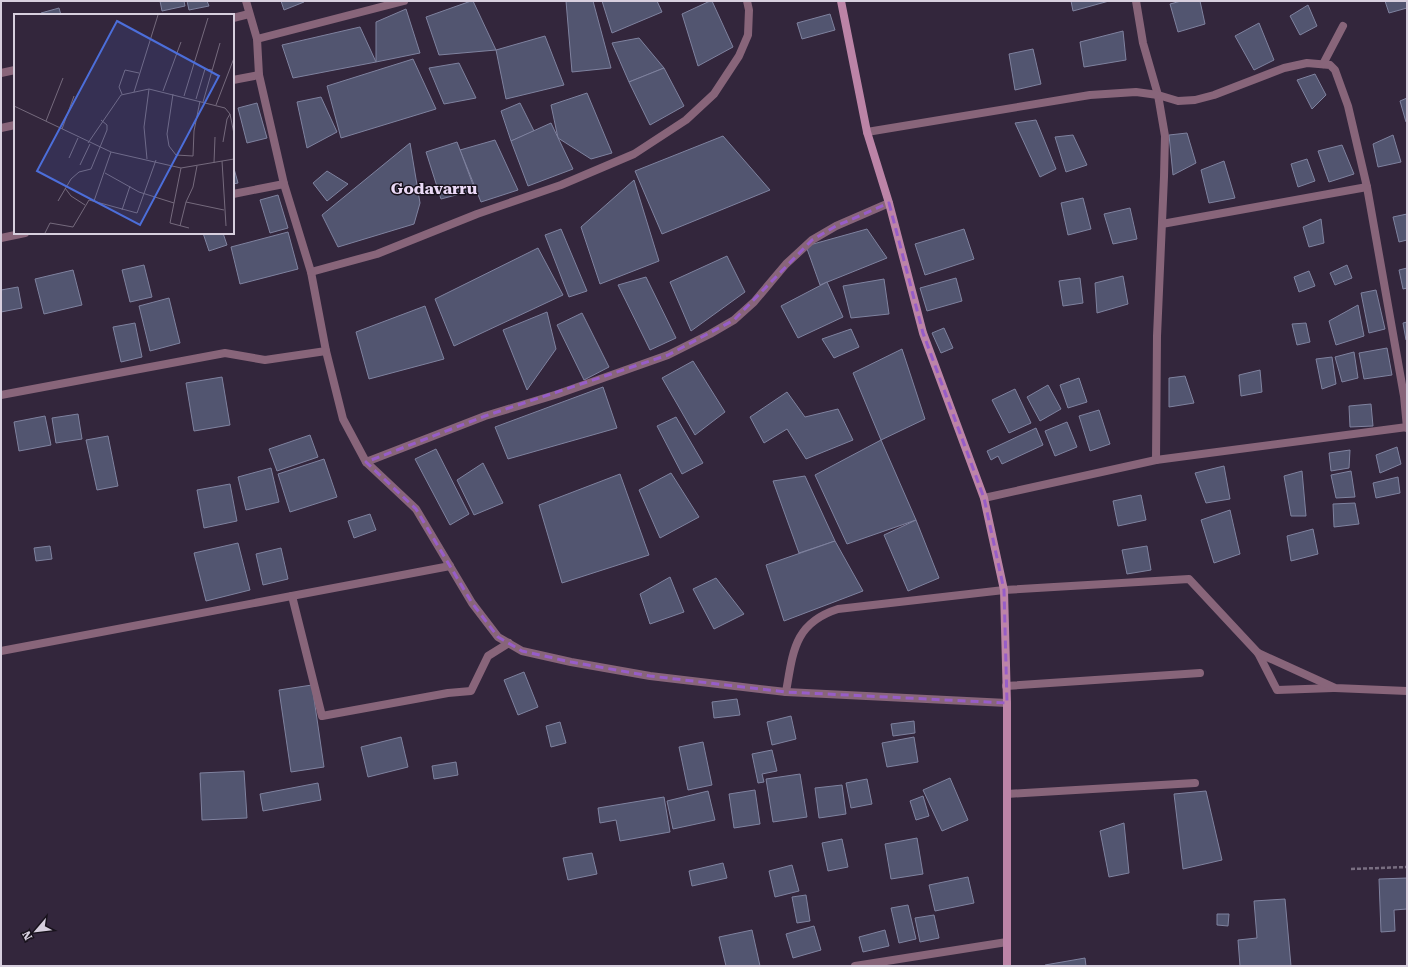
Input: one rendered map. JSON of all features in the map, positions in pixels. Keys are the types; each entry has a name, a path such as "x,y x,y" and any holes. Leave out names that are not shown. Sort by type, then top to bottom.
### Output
{"main road":[{"path":"841,1 867,132 889,203 923,333 984,498 1004,590 1007,703 1007,966"}],"street":[{"path":"246,1 256,39 259,75 284,184 312,272 326,351 343,419 366,462 416,509 472,602 498,637 522,651 571,662 650,676 786,692 1007,703"},
{"path":"256,39 404,1"},
{"path":"312,272 377,254 477,214 561,185 634,154 686,120 714,94 739,56 748,35 749,10 746,1"},
{"path":"1136,1 1143,43 1158,94 1165,136 1157,336 1156,460"},
{"path":"234,18 249,14"},
{"path":"1324,64 1343,26"},
{"path":"867,132 1090,95 1136,92 1158,94 1178,101 1195,100 1214,95 1284,68 1307,63 1330,65 1335,70 1348,106 1367,186 1404,396 1407,428 1156,460 984,498"},
{"path":"1,73 14,70"},
{"path":"234,80 259,75"},
{"path":"1,128 14,125"},
{"path":"234,194 284,184"},
{"path":"1162,224 1367,186"},
{"path":"366,462 485,416 558,394 668,355 734,320 754,302 786,264 812,240 836,226 889,203"},
{"path":"1,238 20,234"},
{"path":"1,395 224,353 265,360 326,351"},
{"path":"1,651 450,566"},
{"path":"786,692 794,648 801,633 824,613 838,609 1004,590 1189,579 1258,653 1277,690 1335,688 1407,691"},
{"path":"292,596 322,716 448,693 471,691 488,656 509,643"},
{"path":"1258,653 1335,688"},
{"path":"1006,686 1200,673"},
{"path":"1007,794 1195,783"},
{"path":"855,966 1006,942"}],"path":[{"path":"1351,868 1407,867"}],"highlighted area":[{"path":"889,203 923,333 984,498 1004,590 1007,703 786,692 650,676 571,662 522,651 498,637 472,603 416,509 366,462 485,416 668,355 734,320 812,240 836,226"}],"building":[{"path":"160,1 184,1 185,6 162,11"},
{"path":"187,1 207,1 209,6 189,10"},
{"path":"281,1 304,1 304,2 284,10"},
{"path":"473,1 496,50 439,55 426,17"},
{"path":"566,1 593,1 611,68 572,72"},
{"path":"602,1 657,1 662,12 612,33"},
{"path":"712,1 733,47 698,66 682,14"},
{"path":"1071,1 1109,1 1073,11"},
{"path":"1181,1 1200,1 1205,24 1178,32 1170,4"},
{"path":"1385,1 1407,1 1407,8 1389,13"},
{"path":"1308,5 1317,26 1300,35 1290,16"},
{"path":"59,8 61,14 42,14"},
{"path":"406,9 420,53 376,62 376,22"},
{"path":"830,14 835,30 802,39 797,23"},
{"path":"1259,23 1274,60 1254,70 1235,36"},
{"path":"360,27 376,62 293,78 282,45"},
{"path":"1123,31 1126,60 1084,67 1080,42"},
{"path":"545,36 564,85 506,99 496,50"},
{"path":"639,38 664,68 629,82 612,43"},
{"path":"1033,49 1041,84 1015,90 1009,54"},
{"path":"413,59 436,109 341,138 327,86"},
{"path":"459,63 476,98 444,104 429,68"},
{"path":"664,68 684,106 650,125 629,82"},
{"path":"1315,74 1326,95 1312,109 1297,80"},
{"path":"587,93 612,153 591,159 558,138 551,105"},
{"path":"321,97 337,132 307,148 297,102"},
{"path":"1407,98 1407,121 1406,122 1400,101"},
{"path":"257,103 267,138 247,143 238,108"},
{"path":"520,103 534,131 511,141 501,111"},
{"path":"1036,120 1056,169 1040,177 1015,123"},
{"path":"551,123 573,169 528,186 511,141"},
{"path":"1187,133 1196,163 1173,175 1169,135"},
{"path":"1073,135 1087,165 1066,172 1055,137"},
{"path":"1393,135 1401,162 1378,167 1373,144"},
{"path":"723,136 770,190 662,234 635,171"},
{"path":"495,140 518,190 481,202 460,150"},
{"path":"457,142 475,190 441,199 426,152"},
{"path":"410,143 420,203 414,224 338,247 322,215"},
{"path":"1342,145 1354,174 1329,182 1318,151"},
{"path":"1307,159 1315,181 1298,187 1291,164"},
{"path":"1224,161 1235,198 1209,203 1201,170"},
{"path":"234,169 238,183 234,184"},
{"path":"327,171 348,184 327,201 313,183"},
{"path":"634,180 659,261 600,284 581,227"},
{"path":"278,195 288,228 270,233 260,200"},
{"path":"1083,198 1091,229 1068,235 1061,203"},
{"path":"1130,208 1137,239 1113,244 1104,214"},
{"path":"1407,214 1407,240 1399,242 1393,217"},
{"path":"1321,219 1324,243 1309,247 1303,227"},
{"path":"561,229 587,291 569,297 545,235"},
{"path":"867,229 887,258 820,285 806,246"},
{"path":"964,229 974,259 925,275 915,244"},
{"path":"288,232 298,269 240,284 231,247"},
{"path":"203,234 223,234 227,245 209,251"},
{"path":"538,248 563,295 454,346 435,299"},
{"path":"727,256 745,292 691,331 670,282"},
{"path":"144,265 152,297 130,302 122,270"},
{"path":"1347,265 1352,278 1335,285 1330,273"},
{"path":"1407,268 1407,288 1403,289 1399,270"},
{"path":"73,270 82,305 44,314 35,279"},
{"path":"1309,271 1315,286 1299,292 1294,277"},
{"path":"1123,276 1128,304 1097,313 1095,283"},
{"path":"646,277 676,338 650,350 618,285"},
{"path":"956,278 962,301 927,311 920,288"},
{"path":"1080,278 1083,303 1063,306 1059,281"},
{"path":"884,279 889,314 851,318 843,286"},
{"path":"827,282 843,317 798,338 781,306"},
{"path":"18,287 22,308 1,312 1,290"},
{"path":"1376,290 1385,329 1369,333 1361,293"},
{"path":"169,298 180,343 150,351 139,306"},
{"path":"1358,305 1364,336 1336,345 1329,321"},
{"path":"425,306 444,359 369,379 356,332"},
{"path":"547,312 556,349 527,390 503,330"},
{"path":"582,313 609,367 584,380 557,325"},
{"path":"1407,322 1407,340 1406,340 1403,323"},
{"path":"135,323 142,357 121,362 113,327"},
{"path":"1306,323 1310,342 1297,345 1292,324"},
{"path":"944,328 953,348 941,353 932,333"},
{"path":"851,329 859,347 834,358 822,339"},
{"path":"1387,348 1392,375 1364,379 1359,353"},
{"path":"902,349 925,419 881,440 853,373"},
{"path":"1354,352 1358,378 1342,382 1335,357"},
{"path":"1332,357 1336,384 1322,389 1316,359"},
{"path":"693,361 725,412 695,435 662,378"},
{"path":"1260,370 1262,392 1241,396 1239,375"},
{"path":"1185,376 1194,403 1169,407 1169,378"},
{"path":"222,377 230,425 194,431 186,383"},
{"path":"1079,378 1087,402 1068,408 1060,385"},
{"path":"1048,385 1061,409 1040,421 1027,397"},
{"path":"603,387 617,428 508,459 495,427"},
{"path":"1015,389 1031,423 1009,433 992,400"},
{"path":"787,392 805,417 838,409 853,440 806,459 787,429 764,443 750,417"},
{"path":"1371,404 1373,426 1350,427 1349,406"},
{"path":"1099,410 1110,444 1090,451 1079,416"},
{"path":"78,414 82,439 56,443 52,418"},
{"path":"45,416 51,445 19,451 14,422"},
{"path":"676,417 703,463 682,474 657,426"},
{"path":"1067,422 1077,447 1055,456 1045,431"},
{"path":"1036,428 1043,445 1002,464 998,456 991,460 987,451"},
{"path":"310,435 318,457 277,471 269,449"},
{"path":"108,436 118,486 97,490 86,440"},
{"path":"881,440 916,520 847,544 815,475"},
{"path":"1397,447 1401,464 1380,473 1376,455"},
{"path":"436,449 469,514 450,525 415,459"},
{"path":"1350,450 1349,468 1331,471 1329,453"},
{"path":"324,459 337,497 290,512 278,474"},
{"path":"483,463 503,503 474,515 457,480"},
{"path":"1224,466 1230,499 1206,503 1195,473"},
{"path":"271,468 279,502 246,510 238,477"},
{"path":"1302,471 1306,516 1291,516 1284,476"},
{"path":"1351,471 1355,497 1336,498 1331,475"},
{"path":"671,473 699,517 660,538 639,490"},
{"path":"620,474 649,555 562,583 539,505"},
{"path":"805,476 835,541 799,553 773,481"},
{"path":"1398,477 1400,493 1376,498 1373,483"},
{"path":"230,484 237,521 204,528 197,490"},
{"path":"1141,495 1146,520 1118,526 1113,501"},
{"path":"1355,503 1359,524 1334,527 1333,504"},
{"path":"1230,510 1240,554 1214,563 1201,520"},
{"path":"370,514 376,530 354,538 348,521"},
{"path":"916,520 939,578 908,591 884,535"},
{"path":"1313,529 1318,554 1291,561 1287,536"},
{"path":"835,541 863,591 784,621 766,565"},
{"path":"238,543 250,590 206,601 194,553"},
{"path":"50,546 52,559 36,561 34,548"},
{"path":"1147,546 1151,570 1127,574 1122,550"},
{"path":"281,548 288,579 263,585 256,554"},
{"path":"670,577 684,612 650,624 640,594"},
{"path":"716,578 744,614 714,629 693,589"},
{"path":"524,672 538,707 518,715 504,680"},
{"path":"312,685 324,767 291,772 279,690"},
{"path":"737,699 740,715 714,718 712,702"},
{"path":"791,716 796,739 772,745 767,722"},
{"path":"914,721 915,733 893,736 891,724"},
{"path":"560,722 566,743 551,747 546,726"},
{"path":"401,737 408,767 368,777 361,747"},
{"path":"914,737 918,762 887,767 882,743"},
{"path":"703,742 712,785 688,790 679,747"},
{"path":"772,750 777,771 762,774 764,782 758,783 752,754"},
{"path":"456,762 458,775 434,779 432,766"},
{"path":"244,771 247,818 202,820 200,773"},
{"path":"800,774 807,817 773,822 766,779"},
{"path":"950,778 968,820 942,831 923,790"},
{"path":"867,779 872,804 851,808 846,783"},
{"path":"318,783 321,800 263,811 260,794"},
{"path":"842,785 846,814 819,818 815,788"},
{"path":"755,790 760,824 734,828 729,794"},
{"path":"708,791 715,820 673,829 667,801"},
{"path":"1206,791 1222,860 1183,869 1174,794"},
{"path":"923,796 929,816 916,820 910,801"},
{"path":"664,797 670,832 620,841 616,820 600,823 598,808"},
{"path":"1124,823 1129,873 1109,877 1100,831"},
{"path":"917,838 923,874 891,879 885,844"},
{"path":"842,839 848,867 828,871 822,843"},
{"path":"592,853 597,874 568,880 563,858"},
{"path":"723,863 727,878 692,886 689,871"},
{"path":"792,865 799,891 775,897 769,871"},
{"path":"968,877 974,903 935,911 929,885"},
{"path":"1407,878 1407,909 1394,910 1395,931 1381,932 1379,879"},
{"path":"806,895 810,921 797,923 792,897"},
{"path":"1285,899 1291,966 1240,966 1238,940 1257,938 1254,901"},
{"path":"908,905 916,939 899,943 891,908"},
{"path":"1217,914 1229,914 1228,926 1217,925"},
{"path":"934,915 939,938 920,942 915,918"},
{"path":"814,926 821,950 793,958 786,934"},
{"path":"752,930 760,966 726,966 719,937"},
{"path":"885,930 889,946 863,952 859,937"},
{"path":"1085,958 1086,966 1045,966 1045,965"}],"district":[{"name":"Godavarru","path":"434,188"}]}
